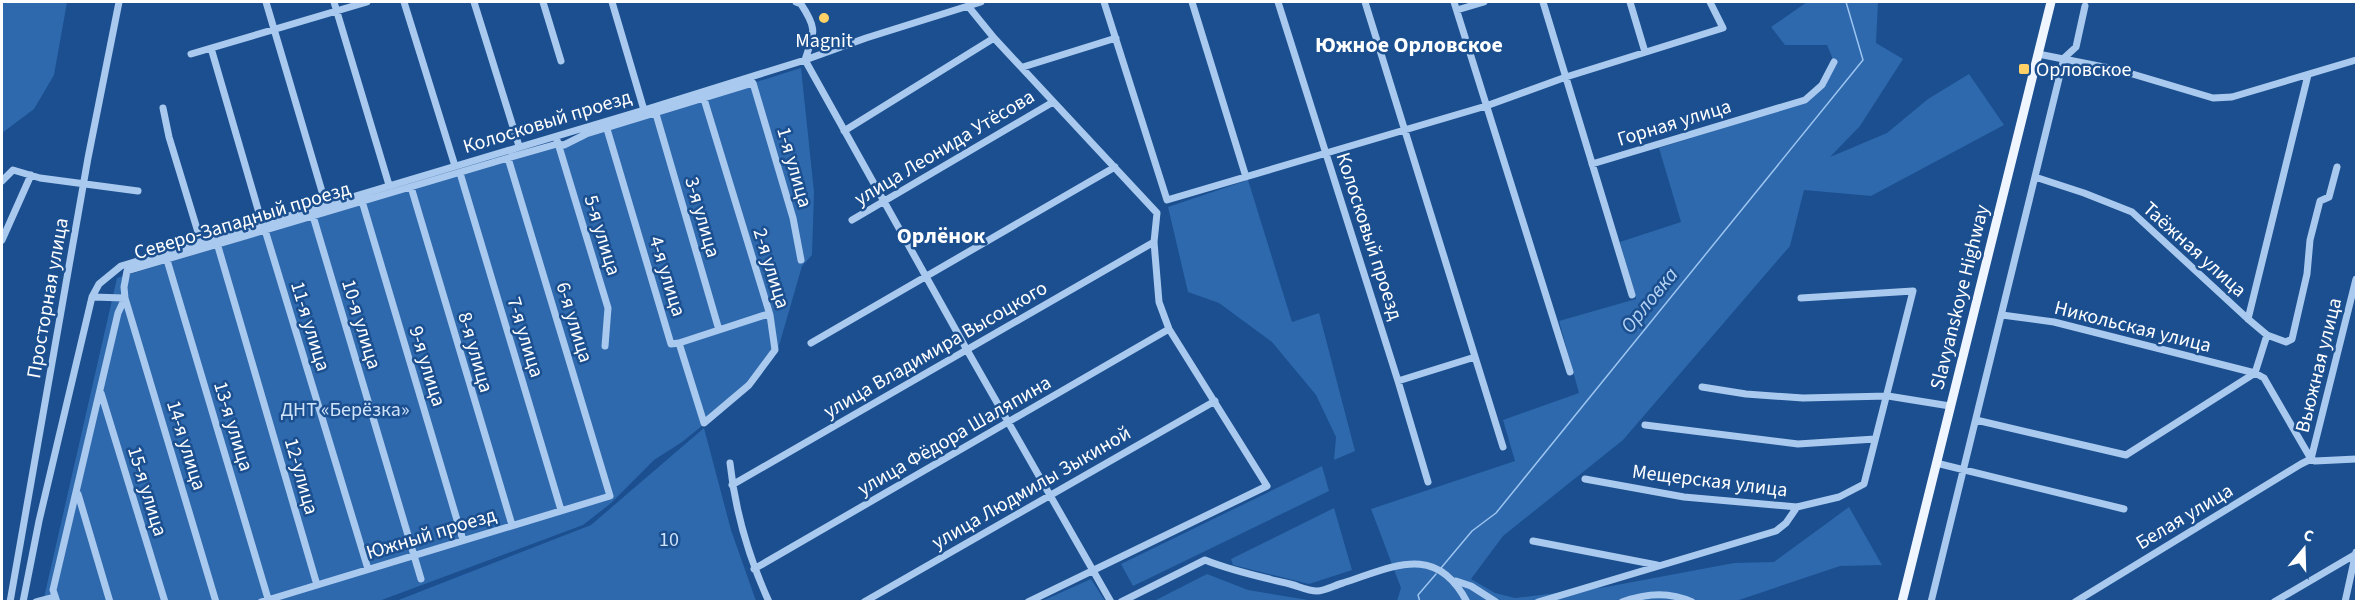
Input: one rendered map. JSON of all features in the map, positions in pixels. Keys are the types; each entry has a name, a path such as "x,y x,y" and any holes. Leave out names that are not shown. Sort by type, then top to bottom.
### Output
{"main road":[{"name":"Slavyanskoye Highway","path":"1902,602 2051,2"}],"street":[{"name":"Просторная улица","path":"10,602 119,2"},
{"path":"266,2 326,205"},
{"path":"334,2 389,185"},
{"path":"191,54 367,2"},
{"path":"404,2 455,166"},
{"path":"474,2 519,146"},
{"path":"543,2 561,61"},
{"path":"612,2 644,110"},
{"path":"796,2 801,4 813,24 813,36 805,60 1111,602"},
{"name":"Колосковый проезд","path":"92,297 99,284 121,266 201,242 217,241 263,227 389,185 805,60 866,38 981,2"},
{"path":"1104,2 1167,200 1486,106 1566,77 1723,28 1710,2"},
{"path":"1192,2 1246,177"},
{"name":"Колосковый проезд","path":"1278,2 1428,482"},
{"path":"1365,2 1503,447"},
{"path":"1454,2 1570,372"},
{"path":"1457,10 1485,2"},
{"path":"1543,2 1632,295"},
{"path":"1630,2 1645,52"},
{"name":"улица Леонида Утёсова","path":"968,6 994,38 1156,213 1154,242 1159,302 1169,328 1267,486 1095,570"},
{"path":"1931,602 2064,58 2076,47 2085,6"},
{"path":"844,130 994,38"},
{"name":"улица Леонида Утёсова","path":"1023,68 1116,38"},
{"name":"11-я улица","path":"211,48 263,227 368,569"},
{"path":"2038,54 2129,73 2213,98 2232,97 2356,60"},
{"name":"Горная улица","path":"1592,164 1805,100 1822,85 1834,62"},
{"path":"2248,319 2308,75"},
{"name":"Северо-Западный проезд","path":"263,227 313,216 557,144 564,145 586,134 753,83"},
{"name":"1-я улица","path":"753,83 793,218 801,260"},
{"name":"2-я улица","path":"704,99 768,315 775,350 749,385 704,423"},
{"name":"улица Леонида Утёсова","path":"852,220 1053,102"},
{"path":"163,108 201,242"},
{"name":"3-я улица","path":"656,114 719,330"},
{"name":"4-я улица","path":"607,129 671,344 679,343 704,423"},
{"name":"5-я улица","path":"556,135 608,308 605,346"},
{"name":"6-я улица","path":"508,158 610,496"},
{"path":"810,343 1115,167"},
{"path":"1976,420 2126,455 2255,373 2258,370 2267,335 2286,342 2292,339 2307,274 2310,240 2317,210 2320,201 2329,197 2337,167"},
{"path":"2,182 13,170 84,185 138,191"},
{"name":"7-я улица","path":"460,173 561,510"},
{"path":"2,240 31,175"},
{"name":"Таёжная улица","path":"2036,177 2132,212 2267,335"},
{"name":"8-я улица","path":"411,187 512,525"},
{"name":"9-я улица","path":"362,201 463,540"},
{"name":"10-я улица","path":"313,216 421,579"},
{"name":"Северо-Западный проезд","path":"55,596 118,313 125,298 124,287 127,271 166,260 217,241"},
{"name":"12-улица","path":"217,241 317,585"},
{"name":"улица Владимира Высоцкого","path":"732,485 1154,242"},
{"name":"13-я улица","path":"166,260 266,601"},
{"name":"Вьюжная улица","path":"2312,459 2356,279"},
{"path":"1645,425 1798,444 1875,439 1913,291 1801,298"},
{"path":"23,602 39,521 92,297 125,298"},
{"name":"14-я улица","path":"125,298 216,602"},
{"path":"679,343 768,315"},
{"name":"Никольская улица","path":"2002,315 2054,322 2255,373"},
{"name":"улица Фёдора Шаляпина","path":"754,569 1169,328"},
{"path":"1398,381 1475,357"},
{"path":"2255,373 2264,378 2312,459 2341,462 2356,459"},
{"path":"1702,387 1746,394 1803,398 1886,396 1950,406"},
{"name":"15-я улица","path":"100,390 165,602"},
{"name":"улица Людмилы Зыкиной","path":"864,602 1215,401"},
{"name":"Мещерская улица","path":"1585,479 1684,497 1797,507 1839,497 1864,484 1875,439"},
{"name":"Белая улица","path":"2075,602 2312,459"},
{"path":"730,463 732,485 754,569 769,602"},
{"path":"1936,463 2124,509"},
{"path":"77,491 110,602"},
{"name":"Южный проезд","path":"266,601 610,496"},
{"path":"1538,602 1776,531 1786,523 1797,507"},
{"path":"1533,541 1660,566"},
{"path":"2274,602 2356,553"},
{"path":"2345,602 2356,553"},
{"path":"1121,602 1205,560 1224,568 1317,591 1412,563 1434,566 1455,581 1471,586 1496,602"},
{"path":"1028,602 1095,570"},
{"path":"1455,581 1467,602"},
{"path":"1622,602 1637,596 1664,594 1692,602"},
{"path":"36,602 55,596"}],"green space":[{"path":"2,2 67,2 54,75 34,109 2,133"},
{"path":"1807,2 1878,2 1876,43 1903,59 1860,126 1830,157 1887,133 1928,99 1969,74 2004,125 1871,196 1804,190 1790,246 1623,440 1503,536 1471,579 1495,593 1515,598 1606,587 1734,563 1774,562 1849,507 1882,565 1840,566 1736,601 1397,601 1401,588 1371,509 1515,461 1503,420 1579,393 1559,321 1636,299 1620,242 1681,222 1659,148 1807,102 1834,62 1827,45 1785,45 1771,27"},
{"name":"ДНТ «Берёзка»","path":"801,68 814,192 812,255 802,266 778,349 750,387 682,442 654,460 610,504 583,525 379,601 43,602 117,278 463,174"},
{"path":"1248,180 1292,322 1319,313 1355,451 1334,460 1336,437 1316,395 1272,342 1219,303 1188,292 1168,207"},
{"name":"10","path":"704,428 731,530 756,601 396,601 591,525"},
{"path":"1322,466 1329,491 1133,586 1121,564"},
{"path":"1334,508 1352,570 1309,584 1233,565 1231,559"},
{"path":"1207,574 1248,590 1314,601 1154,601"},
{"path":"1091,579 1105,601 1042,601"}],"waterway":[{"name":"Орловка","path":"1441,568 1472,531 1496,513 1863,60 1846,2"},
{"name":"Орловка","path":"1420,602 1418,595 1436,574"}],"place":[{"name":"Magnit","path":"824,18"},
{"name":"Орловское","path":"2024,69"}],"district":[{"name":"Южное Орловское","path":"1409,44"},
{"name":"Орлёнок","path":"941,235"}]}
